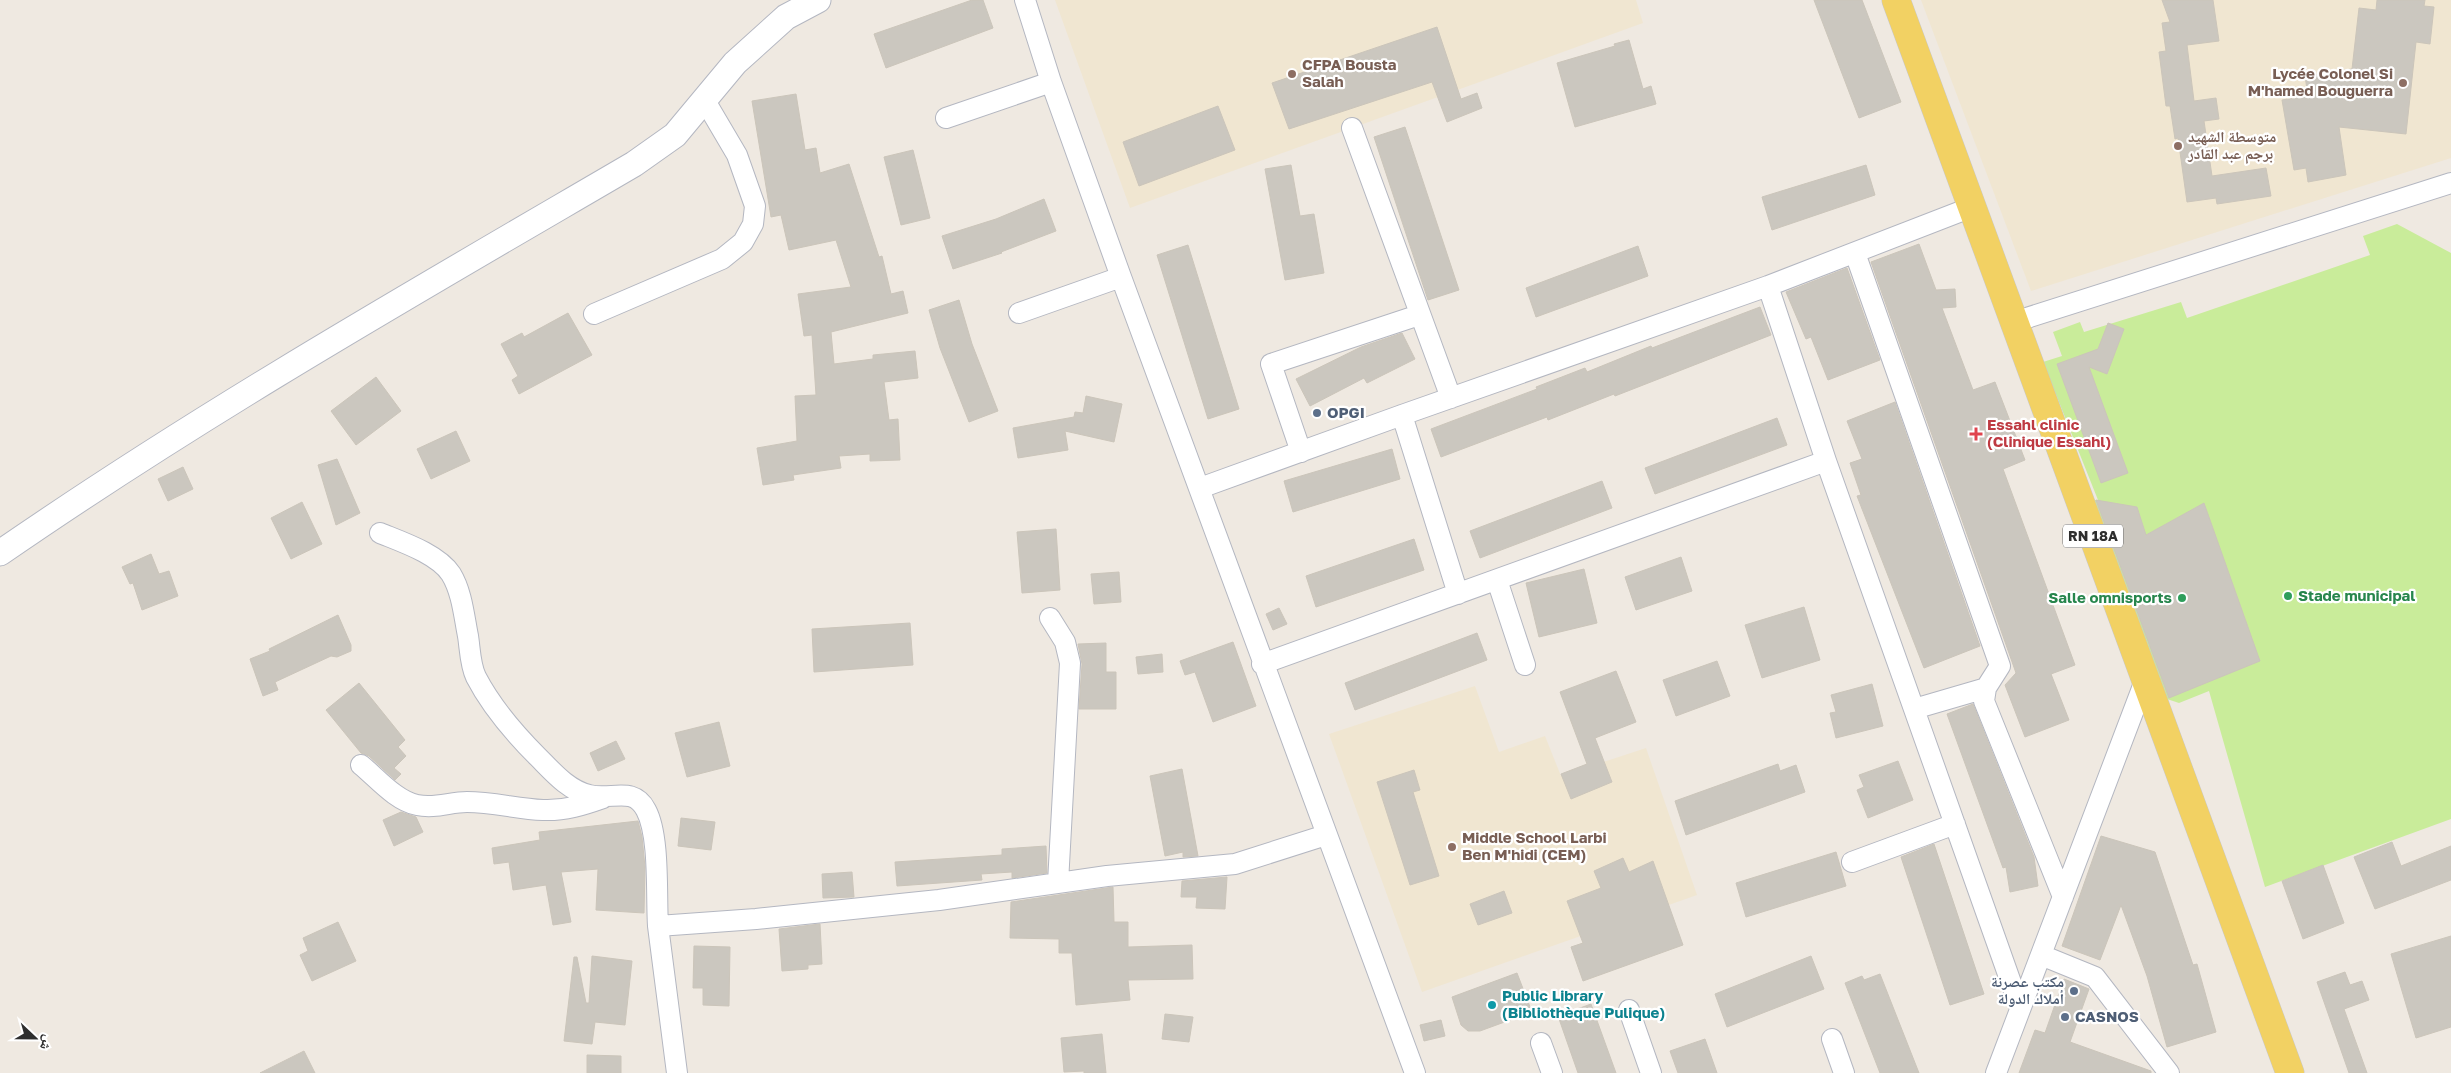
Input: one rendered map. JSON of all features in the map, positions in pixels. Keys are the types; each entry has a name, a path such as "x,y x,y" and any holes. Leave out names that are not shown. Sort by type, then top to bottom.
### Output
{"main road":[{"name":"RN 18A","path":"1896,0 2290,1073"}],"street":[{"path":"0,553 65,508 343,333 634,164 675,135 735,63 786,17 818,0"},
{"path":"1025,0 1051,82 1121,277 1200,488 1262,664 1415,1073"},
{"path":"946,118 1051,82"},
{"path":"594,314 722,259 743,242 753,224 755,206 737,155 704,99"},
{"path":"1352,128 1451,398"},
{"path":"2014,322 2451,184"},
{"path":"1200,488 1768,286 1972,207"},
{"path":"1854,253 2000,666 1986,688 1984,701 2063,897"},
{"path":"1019,314 1121,277"},
{"path":"1768,286 1826,462 2020,1008"},
{"path":"1301,452 1271,364 1419,314"},
{"path":"1402,415 1458,594"},
{"path":"1262,664 1826,462"},
{"path":"380,533 430,555 451,573 460,595 475,675 501,715 537,756 570,787 588,795 608,797"},
{"path":"1497,580 1525,665"},
{"path":"1050,618 1065,642 1070,663 1058,883"},
{"path":"1996,1073 2146,678"},
{"path":"1914,708 1986,688"},
{"path":"362,765 400,797 416,805 439,807 464,802 486,802 544,810 573,809 608,797 624,795 636,798 645,809 653,826 658,926 677,1073"},
{"path":"1852,862 1954,824"},
{"path":"658,926 756,919 919,902 1058,883 1235,864 1326,835"},
{"path":"2040,955 2095,977 2169,1073"},
{"path":"1629,1010 1651,1073"},
{"path":"1832,1039 1844,1073"},
{"path":"1541,1043 1552,1073"}],"shaded area":[{"name":"CFPA Bousta Salah","path":"1055,0 1636,0 1643,23 1130,208"},
{"name":"متوسطة الشهيد برجم عبد القادر","path":"1921,0 2451,0 2451,158 2031,291"},
{"name":"Middle School Larbi Ben M'hidi (CEM)","path":"1475,686 1499,752 1545,736 1561,776 1646,748 1697,895 1422,992 1329,734"}],"green space":[{"name":"Stade municipal","path":"2397,224 2451,253 2451,819 2265,887 2209,691 2179,703 2167,699 2087,500 2098,500 2043,362 2062,356 2053,332 2080,322 2084,332 2181,302 2187,318 2370,255 2363,236"}],"building":[{"path":"972,0 983,0 993,28 886,68 874,34"},
{"path":"1814,0 1862,0 1901,102 1859,118"},
{"path":"2162,0 2213,0 2219,41 2187,45 2194,101 2216,98 2219,119 2204,121 2212,176 2266,168 2271,196 2217,204 2216,198 2187,202 2178,138 2175,139 2170,106 2166,106 2159,52 2166,51 2162,23 2170,22"},
{"path":"2377,0 2425,0 2424,6 2434,7 2430,44 2416,42 2406,134 2339,127 2346,175 2308,182 2306,168 2294,170 2282,100 2308,96 2305,76 2352,69 2359,8 2376,10"},
{"path":"1437,27 1461,99 1477,93 1482,108 1447,122 1432,82 1289,129 1272,83"},
{"path":"1629,40 1643,89 1651,86 1656,104 1575,127 1557,63"},
{"path":"796,94 805,150 816,148 820,173 849,164 879,257 882,256 891,294 903,291 908,313 831,332 834,364 873,359 873,355 915,351 918,378 884,382 889,420 898,419 900,460 870,461 870,454 839,456 841,468 793,475 794,480 763,485 757,448 797,441 795,396 816,395 812,335 804,336 798,294 851,287 836,240 789,250 781,215 771,217 752,101"},
{"path":"1218,106 1235,150 1139,186 1123,142"},
{"path":"1405,127 1459,290 1428,300 1374,137"},
{"path":"913,150 930,218 901,225 884,157"},
{"path":"1291,165 1300,216 1314,214 1324,273 1285,280 1265,169"},
{"path":"1866,165 1875,195 1772,230 1762,197"},
{"path":"1044,199 1056,231 1002,253 953,269 942,236 996,219"},
{"path":"1919,244 1936,290 1955,289 1956,307 1942,308 1973,390 1995,382 2025,460 2003,469 2075,665 2051,674 2069,720 2025,737 2005,685 2016,673 1871,262"},
{"path":"1188,245 1239,409 1208,419 1157,255"},
{"path":"1638,246 1648,276 1536,317 1526,288"},
{"path":"1847,268 1880,360 1828,380 1811,337 1806,339 1786,292"},
{"path":"959,300 972,344 998,411 969,422 940,348 929,310"},
{"path":"1760,307 1771,335 1615,396 1614,394 1548,420 1547,417 1441,457 1431,429 1537,389 1536,387 1585,368 1587,372 1651,346 1652,348"},
{"path":"568,313 592,355 519,394 512,380 518,376 501,344 522,333 524,337"},
{"path":"2108,323 2124,329 2107,374 2089,367 2128,473 2101,483 2057,364 2098,349"},
{"path":"1402,333 1415,359 1367,383 1364,378 1310,406 1296,379 1361,347"},
{"path":"376,377 401,411 356,445 331,411"},
{"path":"1086,396 1122,404 1114,442 1065,431 1068,450 1018,458 1013,428 1074,417 1075,412 1083,413"},
{"path":"1895,402 1980,646 1924,668 1857,496 1861,495 1850,463 1862,459 1847,421"},
{"path":"1777,418 1787,445 1655,494 1645,468"},
{"path":"456,431 470,461 431,479 417,449"},
{"path":"1392,449 1400,479 1293,512 1284,481"},
{"path":"337,459 360,513 336,525 318,465"},
{"path":"183,467 193,489 168,501 158,479"},
{"path":"1602,481 1612,508 1480,558 1470,531"},
{"name":"Salle omnisports","path":"2096,500 2137,507 2146,535 2204,503 2260,661 2169,698"},
{"path":"302,502 322,544 291,559 271,518"},
{"path":"1056,529 1060,590 1022,593 1017,532"},
{"path":"1414,539 1424,570 1316,607 1306,576"},
{"path":"151,554 159,574 169,571 178,596 142,610 133,583 130,584 122,567"},
{"path":"1681,557 1692,591 1636,610 1625,577"},
{"path":"1584,569 1597,623 1539,637 1526,583"},
{"path":"1119,572 1121,602 1094,604 1091,574"},
{"path":"1804,607 1820,660 1762,678 1745,625"},
{"path":"1279,608 1287,624 1273,630 1266,614"},
{"path":"338,615 351,645 351,651 337,657 331,656 275,682 278,690 263,696 250,659 270,651 269,649"},
{"path":"910,623 913,665 814,672 812,629"},
{"path":"1477,633 1487,660 1355,710 1345,683"},
{"path":"1233,642 1256,706 1213,722 1195,672 1185,675 1180,661"},
{"path":"1106,643 1106,672 1116,672 1116,709 1079,709 1082,664 1078,644"},
{"path":"1162,654 1163,672 1138,674 1136,657"},
{"path":"1717,661 1730,696 1676,716 1663,680"},
{"path":"1616,671 1636,722 1595,738 1612,782 1571,799 1561,774 1587,764 1560,692"},
{"path":"359,683 405,740 398,747 406,756 394,768 401,774 395,780 369,756 361,753 326,710"},
{"path":"1872,684 1883,726 1836,738 1830,713 1836,712 1831,695"},
{"path":"1973,704 2034,857 2038,886 2010,892 2006,867 2003,868 1947,714"},
{"path":"719,722 730,766 687,777 675,733"},
{"path":"616,741 625,759 598,771 590,753"},
{"path":"1898,761 1913,800 1868,818 1857,790 1864,787 1859,775"},
{"path":"1778,764 1780,771 1796,765 1805,792 1686,835 1675,801"},
{"path":"1182,769 1198,856 1183,857 1183,852 1165,856 1150,776"},
{"path":"1414,770 1420,790 1413,792 1439,876 1410,885 1377,782"},
{"path":"401,812 416,817 423,832 394,846 383,820"},
{"path":"681,818 715,822 711,850 678,846"},
{"path":"638,821 642,837 645,867 644,913 596,910 598,869 561,872 571,922 553,925 546,885 513,890 509,862 494,864 492,848 540,840 539,832"},
{"path":"2101,836 2155,852 2193,965 2197,964 2216,1032 2167,1047 2147,976 2121,905 2100,960 2062,946"},
{"path":"2392,842 2401,866 2451,846 2451,880 2375,909 2354,857"},
{"path":"1934,844 1984,994 1950,1005 1901,857"},
{"path":"1046,846 1047,873 1012,878 1012,872 981,874 982,880 897,886 895,862 1002,855 1002,849"},
{"path":"1836,852 1846,886 1746,917 1736,883"},
{"path":"1623,858 1629,872 1653,861 1683,945 1583,981 1571,947 1583,943 1567,901 1601,888 1594,871"},
{"path":"2323,865 2344,923 2303,939 2282,881"},
{"path":"852,872 854,897 823,898 822,874"},
{"path":"1227,877 1225,909 1196,908 1197,897 1181,897 1182,881"},
{"path":"1113,887 1114,922 1128,922 1128,947 1192,945 1193,979 1128,980 1130,1000 1076,1005 1072,953 1059,953 1059,939 1010,938 1011,902"},
{"path":"1504,891 1512,913 1478,925 1470,904"},
{"path":"338,922 356,961 312,981 300,955 308,951 303,938"},
{"path":"820,924 822,964 808,965 808,969 782,971 779,929"},
{"path":"2451,936 2451,1027 2416,1038 2391,954"},
{"path":"694,946 730,947 729,1006 703,1005 703,988 693,988"},
{"path":"592,956 632,961 625,1025 595,1022 592,1044 564,1041 574,957 577,957 586,1003 589,1003"},
{"path":"1811,956 1824,989 1727,1027 1715,994"},
{"path":"2345,972 2350,985 2362,981 2369,1000 2344,1009 2367,1073 2349,1073 2317,982"},
{"name":"Public Library (Bibliothèque Pulique)","path":"1517,973 1532,1012 1480,1031 1468,1031 1461,1025 1452,997"},
{"path":"1880,974 1919,1073 1880,1073 1845,983 1862,976 1864,980"},
{"path":"2064,979 2089,989 2070,1042 2151,1071 2151,1073 2019,1073 2035,1030 2045,1033"},
{"path":"1591,1004 1616,1073 1578,1073 1558,1016"},
{"path":"1165,1014 1193,1017 1189,1042 1162,1039"},
{"path":"1441,1020 1445,1036 1424,1041 1420,1025"},
{"path":"1102,1034 1106,1073 1064,1072 1061,1038"},
{"path":"1705,1039 1717,1073 1678,1073 1670,1051"},
{"path":"304,1051 315,1073 260,1073"},
{"path":"587,1055 621,1056 621,1073 587,1073"}],"place":[{"name":"CFPA Bousta Salah","path":"1292,74"},
{"name":"Lycée Colonel Si M'hamed Bouguerra","path":"2403,83"},
{"name":"متوسطة الشهيد برجم عبد القادر","path":"2178,146"},
{"name":"OPGI","path":"1317,413"},
{"name":"Essahl clinic (Clinique Essahl)","path":"1976,434"},
{"name":"Stade municipal","path":"2288,596"},
{"name":"Salle omnisports","path":"2182,598"},
{"name":"Middle School Larbi Ben M'hidi (CEM)","path":"1452,847"},
{"name":"مكتب عصرنة أملاك الدولة","path":"2074,991"},
{"name":"Public Library (Bibliothèque Pulique)","path":"1492,1005"},
{"name":"CASNOS","path":"2065,1017"}]}
